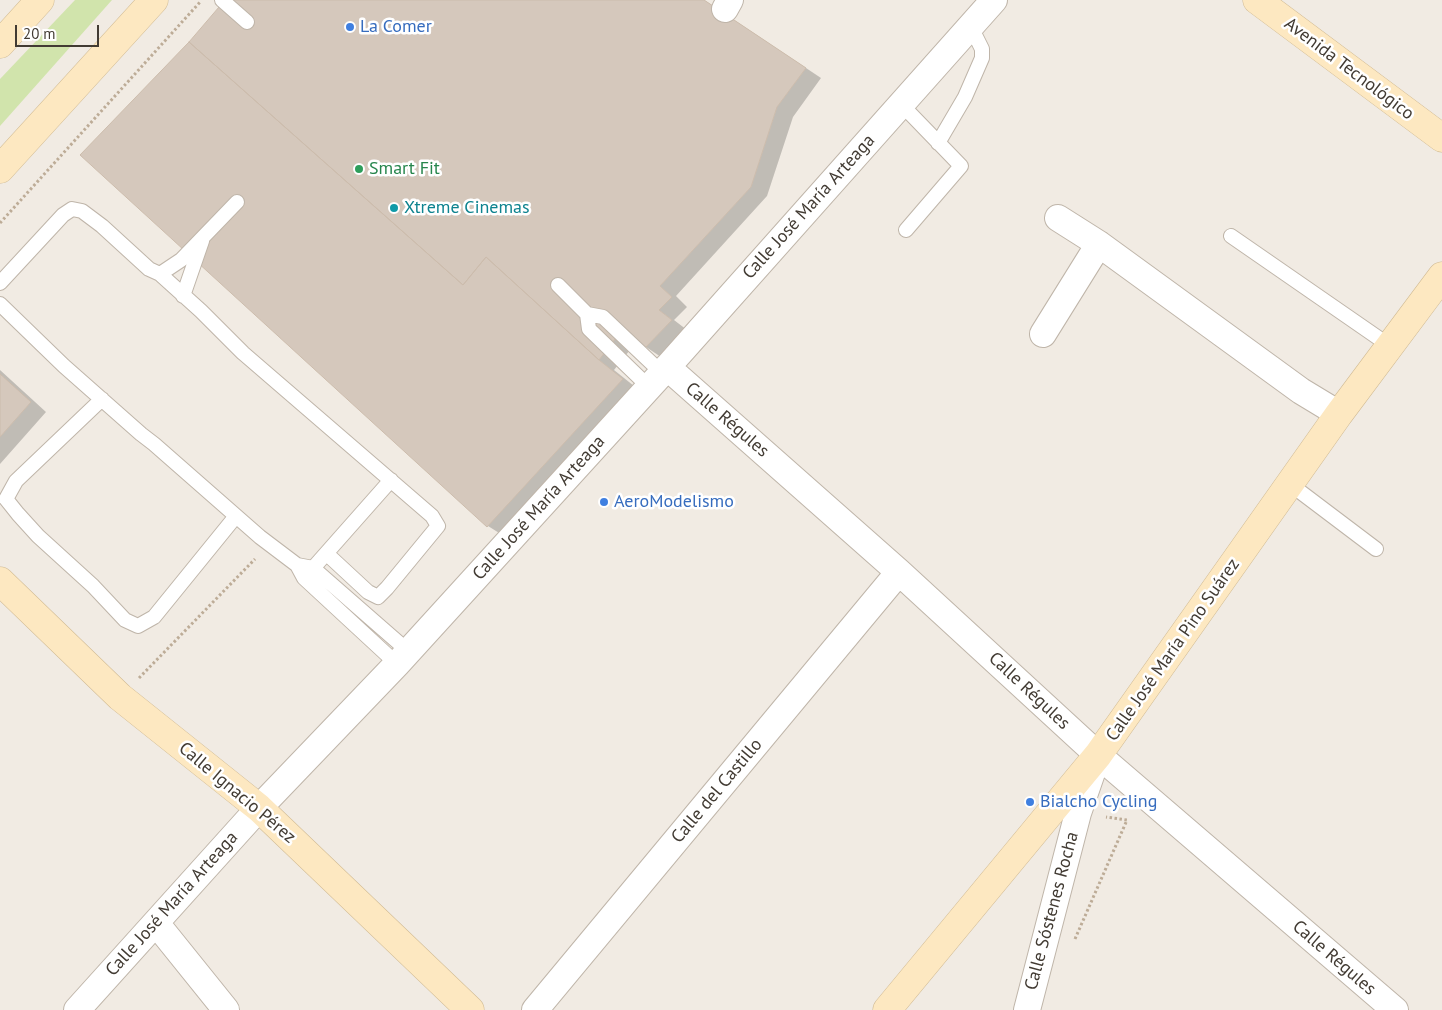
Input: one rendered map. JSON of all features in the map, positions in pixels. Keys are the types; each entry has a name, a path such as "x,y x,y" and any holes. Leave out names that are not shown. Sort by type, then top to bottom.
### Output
{"main road":[{"path":"0,44 40,0"},
{"path":"0,169 154,0"},
{"name":"Avenida Tecnológico","path":"1257,0 1442,138"},
{"name":"Calle José María Pino Suárez","path":"887,1010 1098,755 1339,414 1442,276"},
{"name":"Calle Ignacio Pérez","path":"0,581 120,697 259,808 470,1010"}],"street":[{"name":"Calle José María Arteaga","path":"77,1010 259,808 403,658 659,376 994,0"},
{"path":"1058,218 1099,244 1301,391 1339,414"},
{"path":"1043,334 1099,244"},
{"name":"Calle Régules","path":"659,376 900,572 1098,755 1395,1010"},
{"name":"Calle del Castillo","path":"535,1010 900,572"},
{"name":"Calle Sóstenes Rocha","path":"1027,1010 1078,813 1098,755"},
{"path":"156,923 226,1010"}],"lane":[{"path":"222,0 246,22"},
{"path":"938,143 965,97 982,58 982,49 969,28"},
{"path":"900,104 961,166 906,230"},
{"path":"160,274 181,260 237,202"},
{"path":"0,283 63,215 72,208 82,211 102,226 149,269 160,274 243,353 432,516 438,526 378,597 368,592 327,554"},
{"path":"1231,236 1390,346"},
{"path":"183,296 203,239"},
{"path":"558,285 587,314 602,317 659,376"},
{"path":"0,306 141,434 269,544 308,573 403,658"},
{"path":"587,314 589,329 659,376"},
{"path":"102,399 16,482 6,499 38,536 93,586 125,620 138,626 154,617 236,516"},
{"path":"308,573 392,480"},
{"path":"1290,484 1376,549"}],"path":[{"path":"0,223 202,0"},
{"path":"120,697 269,544"},
{"path":"1074,943 1127,820 1078,813"}],"green space":[{"path":"75,0 112,0 0,126 0,79"}],"building":[{"path":"225,0 704,0 806,68 777,107 751,187 660,286 672,297 659,310 672,320 644,349 622,330 599,360 486,257 463,285 189,42"},
{"path":"189,42 463,285 486,257 599,360 623,379 487,527 80,155"},
{"path":"0,374 31,402 0,437"}],"place":[{"name":"La Comer","path":"350,27"},
{"name":"Smart Fit","path":"359,169"},
{"name":"Xtreme Cinemas","path":"394,208"},
{"name":"AeroModelismo","path":"604,502"},
{"name":"Bialcho Cycling","path":"1030,802"}]}
